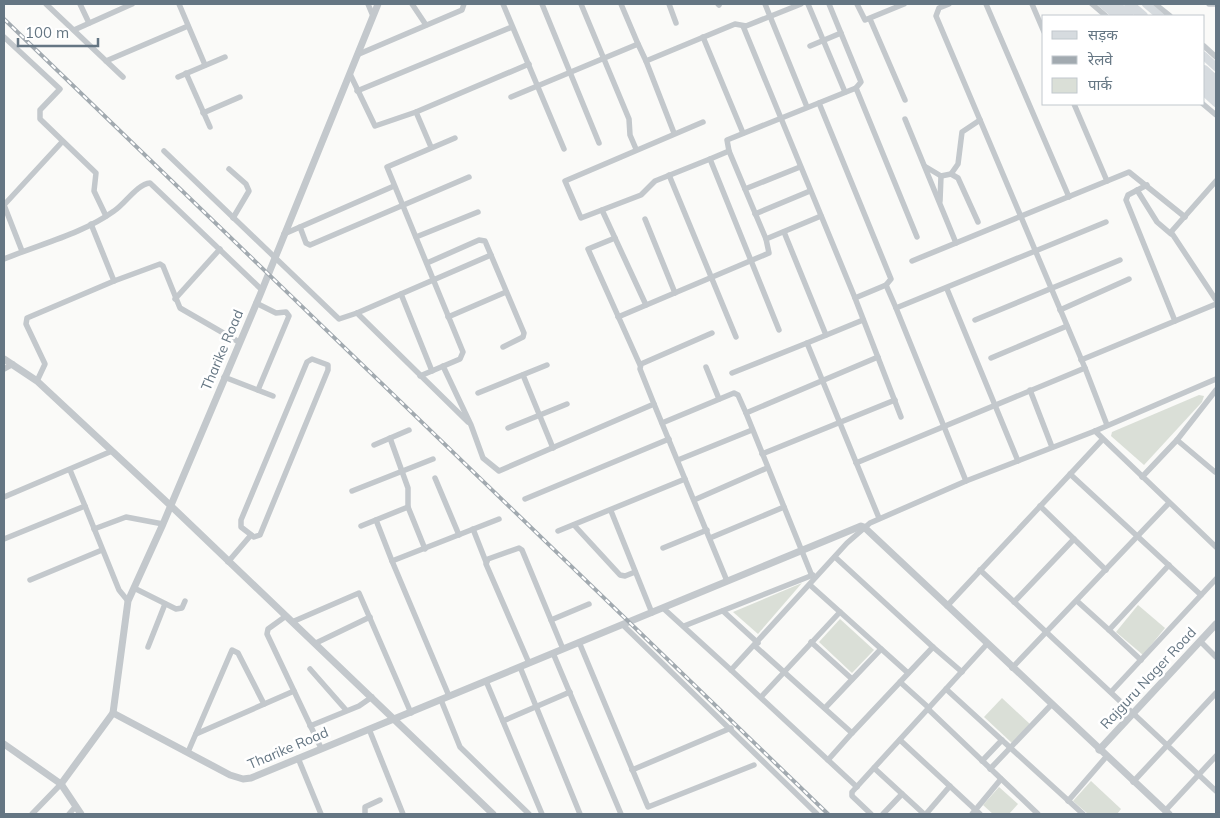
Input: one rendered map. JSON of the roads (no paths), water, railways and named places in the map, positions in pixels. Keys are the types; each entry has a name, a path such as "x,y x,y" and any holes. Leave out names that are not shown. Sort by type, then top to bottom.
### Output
{"highway":[{"path":"1114,4 1128,15"},
{"path":"1129,4 1142,15"},
{"path":"1205,71 1216,81"},
{"path":"1205,83 1216,93"}],"main road":[{"path":"1102,4 1116,15"},
{"path":"1146,4 1159,15"},
{"path":"1205,57 1216,67"},
{"path":"1205,93 1216,103"}],"street":[{"path":"46,4 122,77"},
{"path":"80,4 89,24"},
{"path":"74,30 132,4"},
{"path":"179,4 205,65"},
{"path":"368,4 373,16"},
{"name":"Tharike Road","path":"61,784 114,713 128,601 164,524 262,290 378,4"},
{"path":"412,4 426,25"},
{"path":"359,54 462,10 464,4"},
{"path":"502,4 564,149"},
{"path":"542,4 572,72 600,143"},
{"path":"581,4 629,119 630,135 636,149"},
{"path":"621,4 674,133"},
{"path":"669,4 676,23"},
{"path":"765,4 807,107"},
{"path":"743,26 801,4"},
{"path":"808,4 845,92"},
{"path":"618,317 770,252 729,151 727,140 856,88 861,82 829,4"},
{"path":"857,4 863,18 870,19 904,4"},
{"path":"949,4 939,8 936,16 1085,368 1107,425"},
{"path":"986,4 1069,197"},
{"path":"1032,4 1042,27"},
{"path":"1092,4 1105,15"},
{"path":"1155,4 1169,15"},
{"path":"1209,4 1216,4"},
{"path":"870,19 905,100"},
{"path":"646,61 737,23 743,26 779,118 855,298 901,417"},
{"path":"106,62 188,26"},
{"path":"357,91 512,27"},
{"path":"810,46 841,33"},
{"path":"4,37 60,90 40,110 38,115 43,123 96,173 94,191 106,216"},
{"path":"703,37 742,133"},
{"path":"511,97 638,44"},
{"path":"1205,47 1216,57"},
{"path":"178,77 225,56"},
{"path":"350,74 375,126 416,112 529,64"},
{"path":"186,73 210,127"},
{"path":"856,88 917,237"},
{"path":"203,113 240,97"},
{"path":"819,103 891,279 886,285 855,298"},
{"path":"1074,105 1107,181"},
{"path":"1205,105 1216,115"},
{"path":"416,112 432,147"},
{"path":"905,118 956,243"},
{"path":"951,174 958,164 962,132 980,120"},
{"path":"702,122 636,149 613,162 565,181 581,218 643,194 653,182 729,151"},
{"path":"420,376 463,356 434,280 387,168 455,138"},
{"path":"22,251 4,205 62,142"},
{"path":"164,151 336,317 343,319 491,255"},
{"path":"710,159 779,330"},
{"path":"924,166 941,176 951,174 958,178 978,222"},
{"path":"745,189 800,167"},
{"path":"229,169 246,184 250,191 233,218"},
{"path":"912,261 1129,172 1185,217"},
{"path":"668,175 736,337"},
{"path":"940,204 941,176"},
{"path":"300,227 306,243 310,245 404,207 469,177"},
{"path":"1170,234 1216,180"},
{"path":"4,259 91,224 123,204 143,184 150,183 262,290"},
{"path":"284,234 394,186"},
{"path":"1147,186 1128,195 1126,200 1175,321"},
{"path":"1137,190 1157,222 1170,234 1216,300"},
{"path":"755,214 810,191"},
{"path":"602,210 646,306"},
{"path":"416,237 478,212"},
{"path":"766,239 821,216"},
{"path":"645,219 675,293"},
{"path":"896,308 947,289 1106,222"},
{"path":"91,224 114,281"},
{"path":"784,232 826,335"},
{"path":"615,238 588,249 640,365 654,404 727,581"},
{"path":"427,263 482,239 485,240 524,335 503,347"},
{"path":"175,300 220,250"},
{"path":"975,320 1120,260"},
{"path":"37,381 45,364 26,324 27,318 114,281 160,264 175,300 182,310 239,342"},
{"path":"1060,310 1129,279"},
{"path":"886,285 966,481"},
{"path":"947,289 1018,461"},
{"path":"448,317 506,292"},
{"path":"401,294 432,371"},
{"path":"256,303 276,313 286,312 290,316 258,390"},
{"path":"1081,360 1216,304"},
{"path":"357,313 471,425"},
{"path":"732,372 863,320"},
{"path":"990,358 1067,326"},
{"path":"640,365 712,333"},
{"path":"807,343 879,518"},
{"path":"746,413 878,357"},
{"path":"4,359 37,381 316,643 493,814"},
{"path":"312,359 326,364 328,370 260,535 256,537 251,535 241,527 240,520 307,362 312,359"},
{"path":"4,369 14,364"},
{"path":"478,393 547,365"},
{"path":"443,366 471,425 483,458 496,470 654,404"},
{"path":"706,366 719,399"},
{"path":"856,463 1085,368"},
{"path":"523,375 552,448"},
{"path":"224,378 273,396"},
{"path":"731,670 864,527 879,518 1216,380"},
{"path":"1030,390 1052,447"},
{"path":"1142,477 1177,440 1216,390"},
{"path":"662,423 719,399 736,394 746,413 812,576"},
{"path":"762,454 894,400"},
{"path":"508,428 568,404"},
{"path":"374,445 409,430"},
{"path":"678,460 752,430"},
{"path":"1095,431 1102,440 1169,503 1215,543"},
{"path":"390,438 408,488 408,507 425,549"},
{"path":"525,499 669,439"},
{"path":"947,606 1102,440"},
{"path":"1177,440 1216,472"},
{"path":"4,498 112,451"},
{"path":"352,491 433,459"},
{"path":"694,500 767,468"},
{"path":"70,470 118,590 128,601"},
{"path":"1070,474 1200,596"},
{"path":"435,478 459,535"},
{"path":"558,531 611,511 685,479"},
{"path":"1012,668 1169,503"},
{"path":"4,539 85,506"},
{"path":"1040,506 1106,570"},
{"path":"361,526 408,507"},
{"path":"710,538 784,507"},
{"path":"611,511 652,613"},
{"path":"94,529 126,517 164,524"},
{"path":"392,561 499,519"},
{"path":"376,520 448,696"},
{"path":"574,525 620,575 625,576 635,572"},
{"name":"Tharike Road","path":"114,713 230,775 243,779 396,720 448,696 858,526 864,527"},
{"path":"864,527 1167,813 1216,756"},
{"path":"473,530 529,663"},
{"path":"663,548 707,530"},
{"path":"228,562 251,535"},
{"path":"1014,602 1074,539"},
{"path":"486,562 517,548 521,549 562,649"},
{"path":"30,580 102,550"},
{"path":"835,557 962,672"},
{"path":"1109,630 1169,565"},
{"path":"980,570 1216,791"},
{"path":"684,626 822,571"},
{"path":"1111,692 1216,579"},
{"path":"810,585 908,673"},
{"path":"134,588 179,609 185,601"},
{"path":"292,622 357,592 360,594 411,713"},
{"path":"1077,601 1140,660"},
{"path":"148,647 165,604"},
{"path":"551,620 589,604"},
{"path":"663,608 857,787"},
{"path":"722,611 852,733"},
{"path":"761,697 840,612"},
{"path":"286,616 270,627 267,632 321,748"},
{"path":"316,643 370,617"},
{"name":"Rajguru Nager Road","path":"1099,750 1216,624"},
{"path":"623,625 817,814"},
{"path":"1200,641 1216,657"},
{"path":"579,642 651,814"},
{"path":"811,642 852,679"},
{"path":"872,814 852,796 852,792 987,644"},
{"path":"828,760 933,647"},
{"path":"825,708 881,649"},
{"path":"188,752 232,650 238,653 264,704"},
{"path":"552,653 621,814"},
{"path":"520,667 580,814"},
{"path":"310,669 346,710"},
{"path":"486,681 542,814"},
{"path":"900,682 1038,814"},
{"path":"946,690 1083,814"},
{"path":"196,734 294,691"},
{"path":"503,721 570,692"},
{"path":"1133,782 1166,744 1216,692"},
{"path":"310,726 359,706 372,697"},
{"path":"441,700 460,747 529,814"},
{"path":"990,769 1051,705"},
{"path":"632,770 730,728"},
{"path":"369,729 403,814"},
{"path":"900,740 976,813 1001,779"},
{"path":"982,761 1002,740"},
{"path":"4,744 61,784 81,814"},
{"path":"1068,801 1106,757"},
{"path":"298,758 321,814"},
{"path":"648,807 754,765"},
{"path":"874,768 925,814 950,786"},
{"path":"32,814 61,784"},
{"path":"883,814 902,794"},
{"path":"365,814 365,807 380,800"},
{"path":"69,814 76,806"}],"railway":[{"path":"4,19 828,814"}]}
